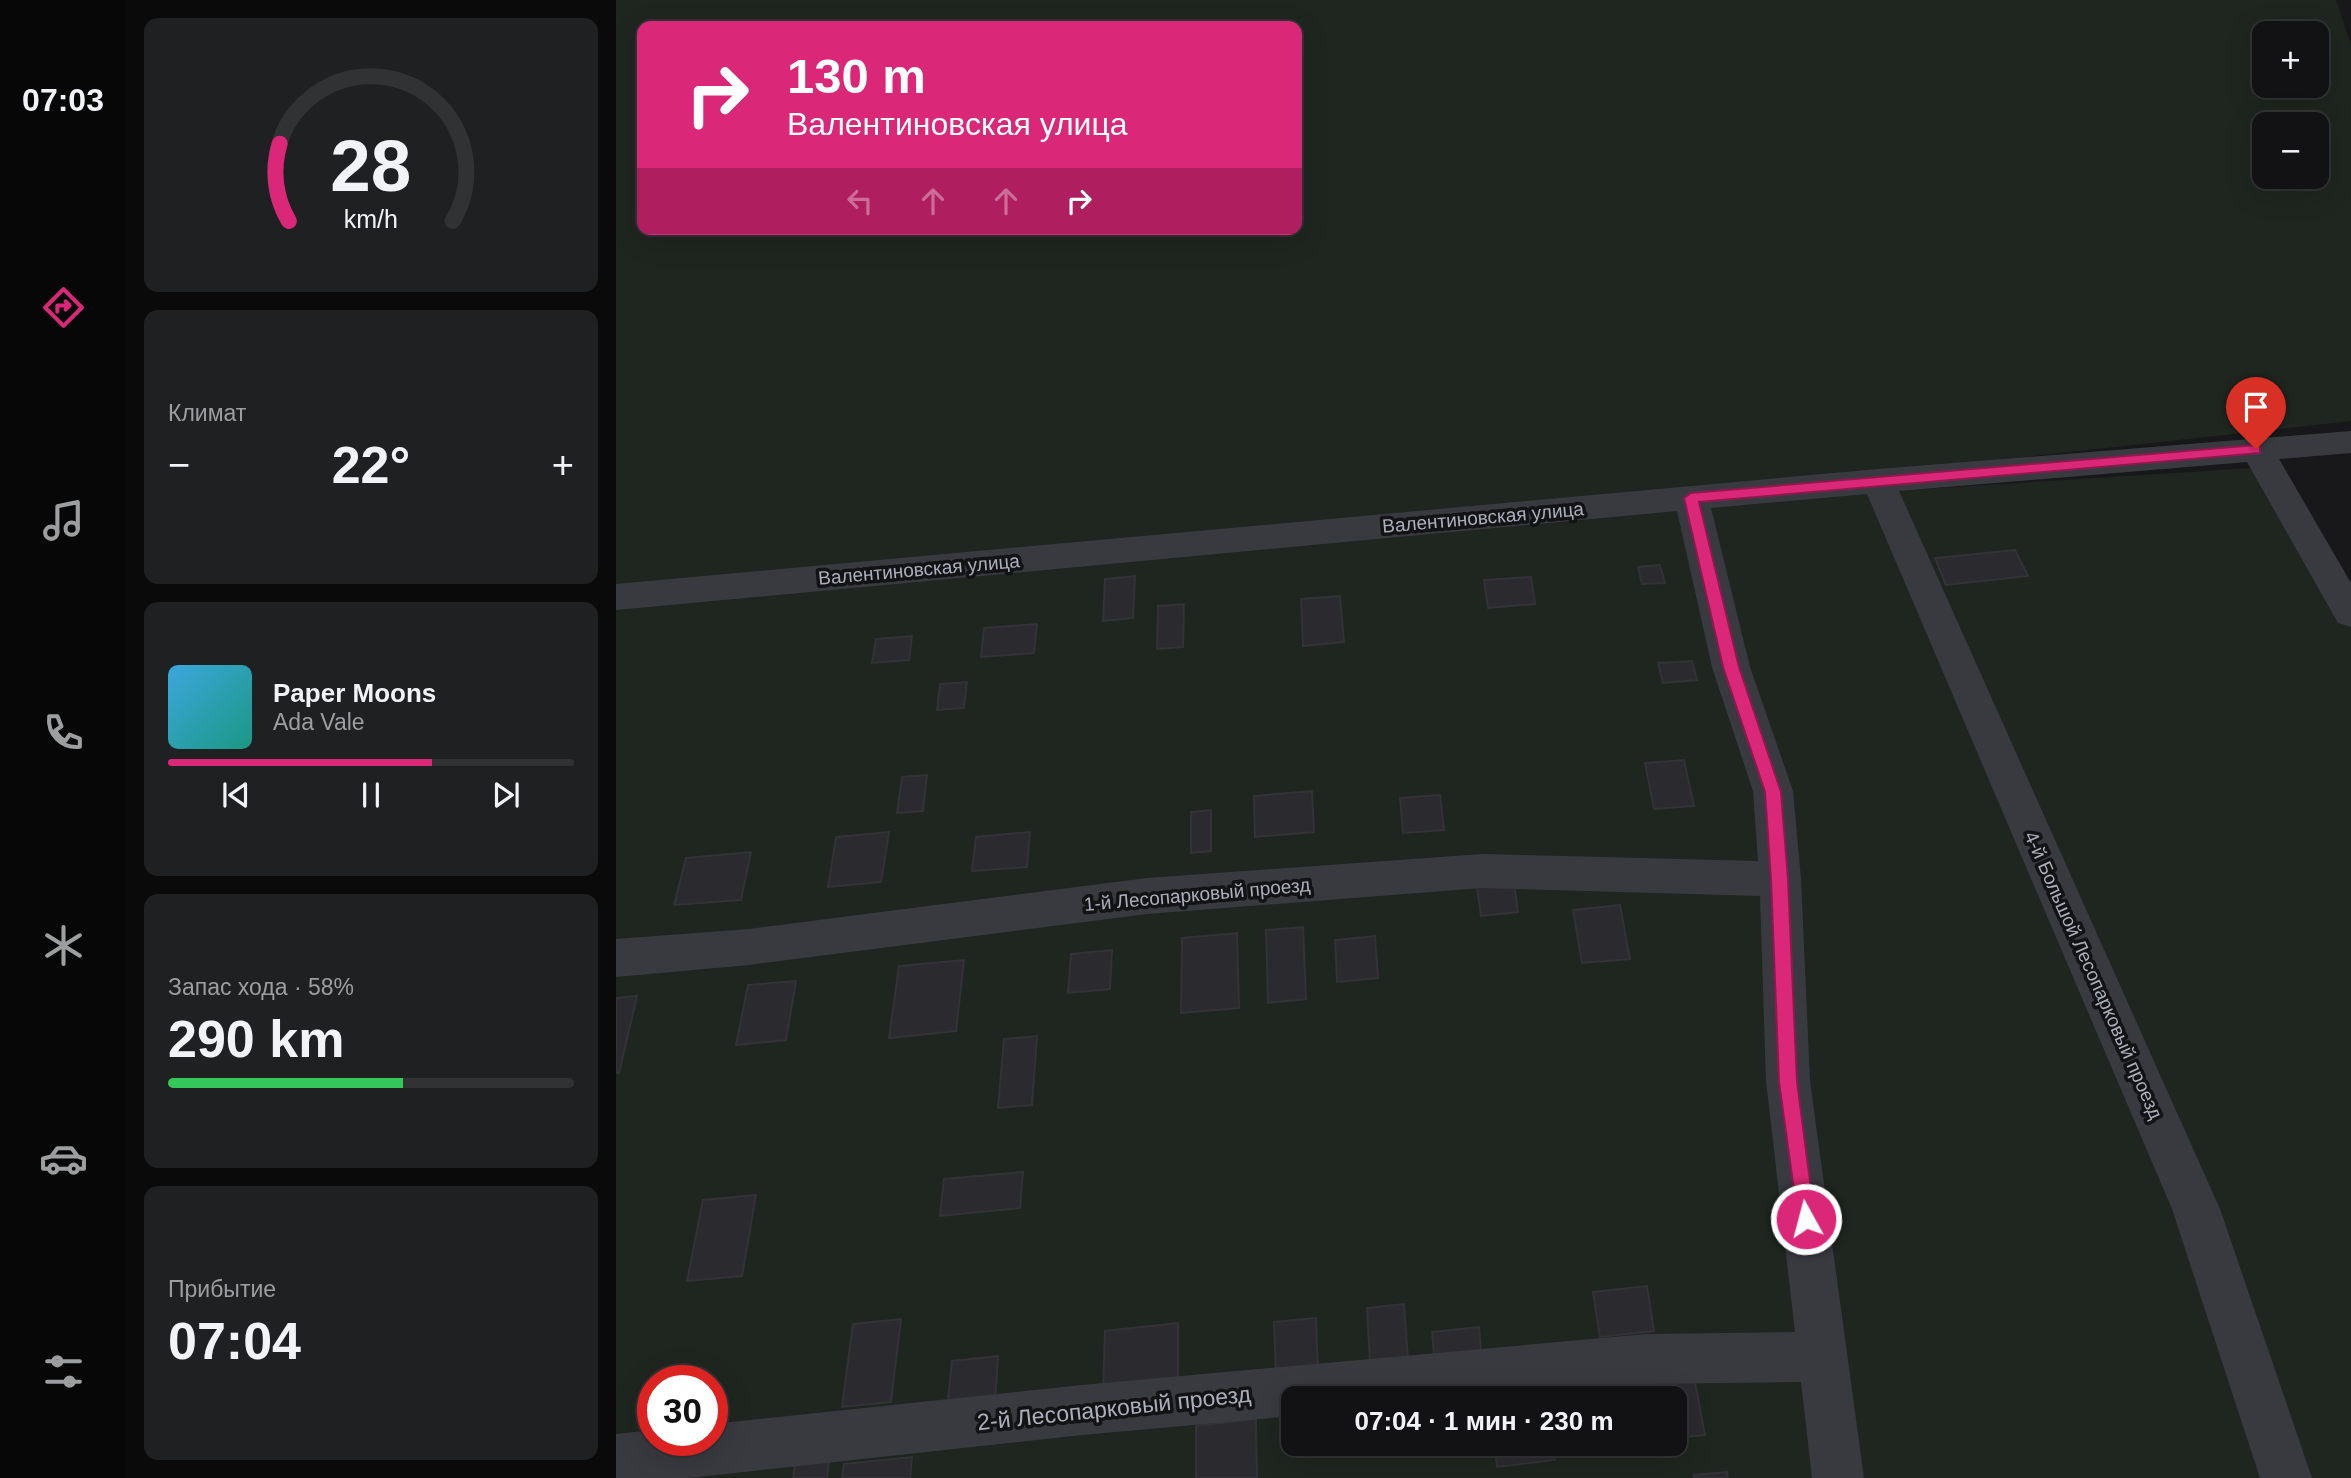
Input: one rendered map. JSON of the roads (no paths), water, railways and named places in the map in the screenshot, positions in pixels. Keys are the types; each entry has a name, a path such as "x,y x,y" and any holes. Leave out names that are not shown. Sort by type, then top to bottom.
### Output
{"street":[{"name":"Валентиновская улица","path":"616,597 1878,481 2351,442"},
{"path":"2256,449 2351,614"},
{"name":"4-й Большой Лесопарковый проезд","path":"1878,481 2196,1209 2286,1478"},
{"path":"1691,498 1731,667 1773,792 1780,879 1788,1082 1838,1478"},
{"name":"1-й Лесопарковый проезд","path":"616,958 749,947 1147,896 1482,871 1780,879"},
{"name":"2-й Лесопарковый проезд","path":"616,1460 1082,1410 1647,1359 1824,1357"}]}
